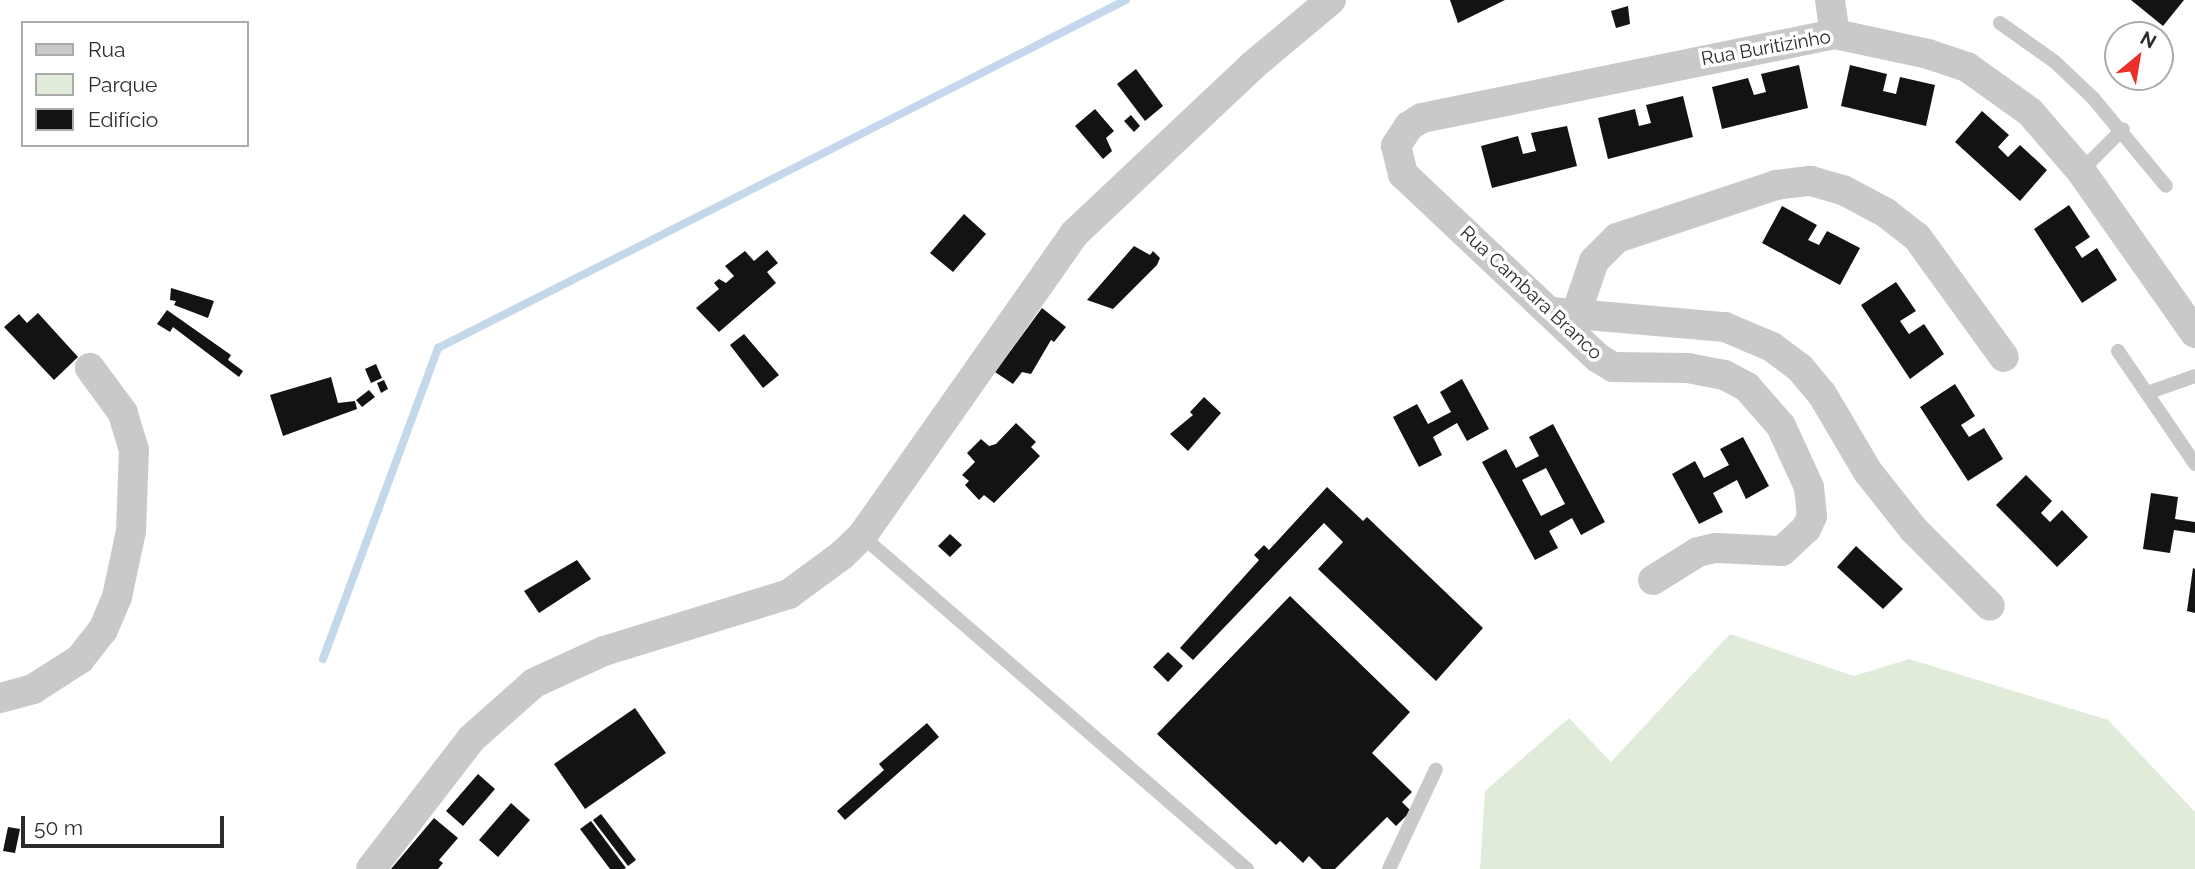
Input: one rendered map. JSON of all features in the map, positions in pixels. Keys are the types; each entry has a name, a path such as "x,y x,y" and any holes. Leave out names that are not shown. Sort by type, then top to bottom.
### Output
{"street":[{"path":"371,869 471,739 534,683 604,651 789,594 819,575 862,536 1074,234 1252,66 1331,0"},
{"path":"1830,0 1835,34"},
{"name":"Rua Buritizinho","path":"1396,146 1409,126 1444,111 1835,34 1967,67 2030,112 2081,172 2195,333"},
{"name":"Rua Cambara Branco","path":"1396,146 1398,164 1413,187 1564,313 1613,367 1706,370 1747,387 1782,426 1809,487 1809,523 1797,540 1782,551 1707,550 1653,580"},
{"path":"1990,606 1914,530 1868,472 1822,394 1800,368 1772,346 1725,327 1564,313 1594,261 1617,238 1776,185 1811,181 1843,190 1886,213 1917,237 2004,356"},
{"path":"0,698 33,689 79,659 103,630 117,597 131,531 134,450 123,413 90,368"}],"lane":[{"path":"2000,23 2055,62 2123,129 2166,186"},
{"path":"2081,172 2123,129"},
{"path":"2118,351 2195,464"},
{"path":"2147,393 2195,376"},
{"path":"862,536 1247,869"},
{"path":"1389,869 1436,769"}],"green space":[{"path":"1730,634 1854,676 1909,659 2108,720 2195,812 2195,869 1480,869 1485,791 1569,718 1611,762"}],"building":[{"path":"1450,0 1505,0 1458,23"},
{"path":"2131,0 2184,0 2167,21 2157,21"},
{"path":"1628,6 1630,24 1616,28 1611,11"},
{"path":"1799,65 1808,108 1722,129 1712,87 1748,78 1754,95 1766,92 1761,74"},
{"path":"1850,65 1887,74 1883,91 1896,94 1900,77 1935,85 1926,126 1841,106"},
{"path":"1136,69 1163,106 1145,121 1117,84"},
{"path":"1683,96 1693,137 1608,159 1598,118 1635,109 1639,126 1651,123 1646,105"},
{"path":"1095,109 1114,131 1106,138 1112,151 1103,159 1075,126"},
{"path":"1982,111 2009,135 1998,147 2008,157 2020,145 2047,170 2020,201 1955,142"},
{"path":"1131,115 1140,126 1134,132 1124,121"},
{"path":"1567,126 1577,166 1492,188 1481,146 1518,136 1523,154 1536,151 1531,133"},
{"path":"2069,205 2090,237 2075,247 2082,258 2097,248 2117,280 2082,303 2034,229"},
{"path":"1782,206 1817,225 1808,240 1819,245 1827,231 1860,248 1840,285 1762,243"},
{"path":"964,214 986,234 953,272 930,253"},
{"path":"1134,246 1150,255 1153,251 1160,258 1157,265 1113,309 1087,300"},
{"path":"767,250 778,263 767,272 776,283 719,332 696,308 719,289 714,283 719,279 726,283 734,276 725,266 745,251 754,261"},
{"path":"1896,282 1916,311 1900,321 1909,334 1924,324 1944,354 1910,379 1861,305"},
{"path":"171,288 214,301 208,318 174,305 176,301 170,300"},
{"path":"1042,308 1066,327 1054,342 1051,340 1031,374 1022,372 1013,384 995,372"},
{"path":"167,310 231,355 228,360 243,371 239,377 173,327 170,332 157,324"},
{"path":"38,313 78,357 54,380 4,327 19,314 27,323"},
{"path":"744,334 779,375 763,388 730,345"},
{"path":"376,364 382,378 371,383 365,369"},
{"path":"331,377 338,403 355,401 357,409 283,436 270,395"},
{"path":"1462,379 1489,429 1467,441 1457,423 1433,437 1442,455 1419,467 1393,417 1417,404 1428,424 1451,412 1440,392"},
{"path":"384,380 388,389 381,393 377,383"},
{"path":"1955,384 1975,416 1961,425 1969,437 1984,428 2003,459 1968,481 1920,407"},
{"path":"369,390 375,397 362,407 356,400"},
{"path":"1204,397 1221,413 1188,451 1170,434 1193,415 1190,412"},
{"path":"1016,423 1036,442 1031,447 1040,456 994,503 984,495 979,500 965,485 969,481 962,475 975,462 967,453 981,439 989,446 996,444"},
{"path":"1553,424 1605,522 1581,535 1572,518 1549,531 1558,548 1535,560 1482,462 1506,449 1516,468 1539,456 1529,437","holes":["1546,468 1565,504 1541,516 1522,480"]},
{"path":"1743,437 1769,486 1746,499 1737,480 1713,493 1723,512 1699,524 1672,474 1695,461 1704,478 1729,465 1720,449"},
{"path":"2026,475 2052,501 2041,513 2050,522 2062,510 2088,537 2057,567 1996,505"},
{"path":"1327,487 1363,521 1367,517 1483,628 1436,681 1318,569 1343,542 1324,523 1193,660 1180,648 1259,560 1254,555 1264,545 1269,550"},
{"path":"2151,493 2178,497 2175,519 2195,522 2195,533 2174,530 2170,553 2143,549"},
{"path":"950,534 962,545 950,557 938,546"},
{"path":"1856,546 1903,589 1883,609 1837,567"},
{"path":"577,560 591,579 539,613 524,591"},
{"path":"2193,568 2195,569 2195,613 2187,611"},
{"path":"1290,596 1410,712 1372,753 1412,792 1402,802 1411,811 1396,826 1387,817 1335,869 1322,869 1309,856 1303,863 1280,841 1276,845 1157,734"},
{"path":"1168,652 1183,666 1168,682 1153,667"},
{"path":"635,708 666,753 585,809 554,764"},
{"path":"927,723 939,737 845,820 837,811 884,770 879,764"},
{"path":"478,774 495,789 463,826 446,811"},
{"path":"511,803 530,820 498,857 479,840"},
{"path":"601,814 636,860 628,866 593,820"},
{"path":"434,818 458,838 439,860 443,863 438,869 391,869"},
{"path":"591,821 626,868 610,869 580,829"},
{"path":"8,827 20,829 15,853 3,851"}],"waterway":[{"path":"323,659 438,348 1126,0"}]}
